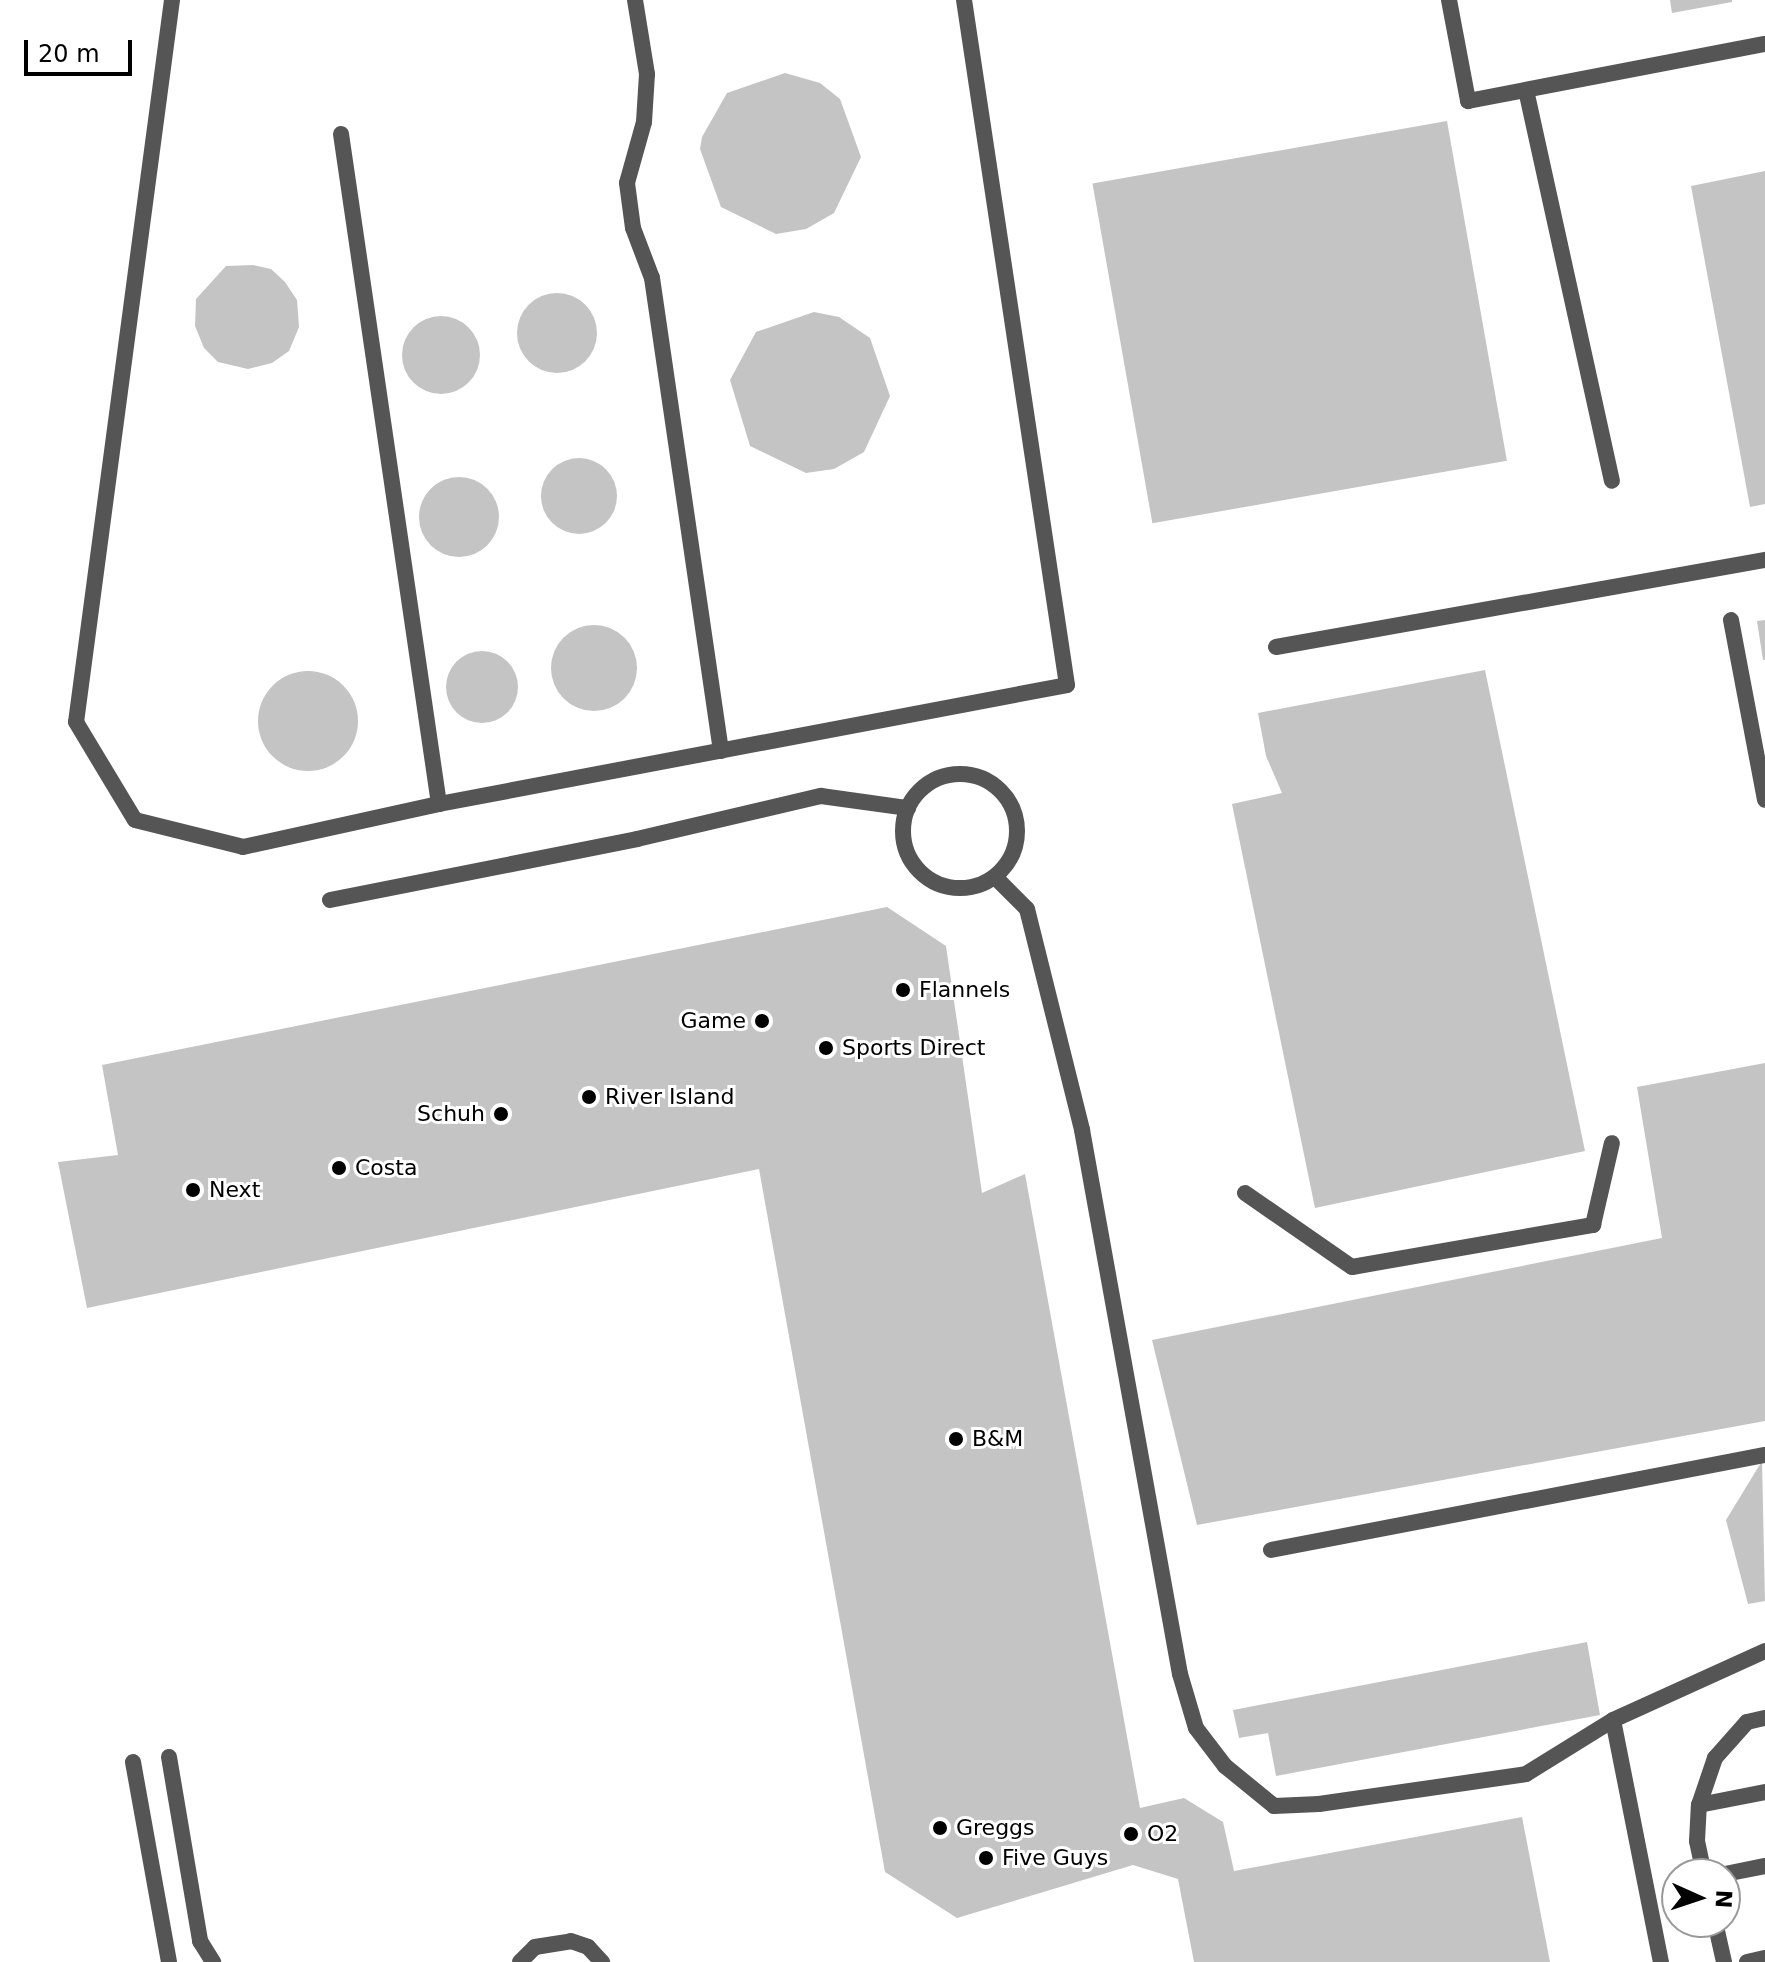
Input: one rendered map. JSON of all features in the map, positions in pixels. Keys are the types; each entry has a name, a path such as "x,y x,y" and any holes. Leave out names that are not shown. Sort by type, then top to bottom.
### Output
{"lane":[{"path":"172,0 76,722 135,820 243,847 439,804 1067,685 964,0"},
{"path":"635,0 647,74 644,122 627,183 633,228 652,278 721,751"},
{"path":"1449,0 1468,101 1765,44"},
{"path":"1526,90 1612,481"},
{"path":"341,134 439,804"},
{"path":"1276,647 1765,560"},
{"path":"1731,620 1765,800"},
{"path":"962,774 983,779 998,788 1010,803 1017,836 1008,863 995,877 971,888 952,888 930,881 908,857 903,827 908,808 918,793 933,781 962,774"},
{"path":"330,900 637,839 821,796 908,808"},
{"path":"995,877 1027,909 1082,1130 1180,1674 1196,1728 1225,1766 1274,1806 1319,1804 1526,1774 1613,1720 1765,1651"},
{"path":"1245,1193 1352,1267 1593,1225 1612,1143"},
{"path":"1271,1550 1765,1455"},
{"path":"1701,1858 1697,1841 1699,1805 1715,1758 1747,1722 1765,1718"},
{"path":"1613,1720 1661,1962"},
{"path":"169,1757 200,1941 213,1962"},
{"path":"133,1762 169,1962"},
{"path":"1699,1805 1765,1792"},
{"path":"1741,1871 1765,1866"},
{"path":"1719,1938 1724,1962"},
{"path":"520,1962 535,1947 571,1941 588,1947 602,1962"},
{"path":"1747,1962 1765,1958"}],"building":[{"path":"1670,0 1732,0 1732,2 1672,13"},
{"path":"785,73 820,83 840,99 861,157 834,213 806,229 776,234 721,207 700,149 702,137 727,93"},
{"path":"1447,121 1507,461 1152,523 1092,184"},
{"path":"1765,171 1765,504 1750,507 1691,186"},
{"path":"253,265 271,269 285,282 297,300 299,327 289,351 272,363 248,369 218,362 204,348 195,326 196,299 226,266"},
{"path":"557,293 585,305 597,333 585,361 557,373 529,361 517,333 529,305"},
{"path":"814,312 839,317 870,338 890,396 864,452 834,469 806,473 750,446 730,380 756,332"},
{"path":"433,316 449,316 463,322 474,333 480,355 474,377 463,388 449,394 433,394 419,388 408,377 402,363 402,347 408,333 419,322"},
{"path":"579,458 594,461 606,469 614,481 617,496 614,511 606,523 594,531 579,534 564,531 552,523 544,511 541,496 544,481 552,469 564,461"},
{"path":"451,477 467,477 488,488 499,509 499,525 488,546 467,557 451,557 437,551 425,539 419,525 419,509 425,495 437,483"},
{"path":"1765,620 1765,660 1763,660 1757,621"},
{"path":"594,625 610,629 624,638 633,652 637,668 633,684 624,698 610,707 594,711 578,707 564,698 555,684 551,668 555,652 564,638 578,629"},
{"path":"489,651 508,661 516,673 516,701 508,713 496,721 475,723 456,713 448,701 446,680 456,661 468,653"},
{"path":"1485,670 1585,1151 1315,1208 1232,804 1282,793 1266,756 1258,713"},
{"path":"308,671 327,675 343,686 354,702 358,721 354,740 343,756 327,767 308,771 289,767 273,756 262,740 258,721 262,702 273,686 289,675"},
{"path":"887,907 946,946 982,1193 1025,1174 1140,1808 1184,1798 1223,1822 1234,1871 1522,1817 1550,1962 1194,1962 1178,1879 1133,1865 957,1918 885,1872 759,1169 87,1308 58,1162 118,1155 102,1065"},
{"path":"1765,1063 1765,1421 1197,1525 1152,1340 1662,1238 1637,1087"},
{"path":"1762,1461 1765,1601 1748,1604 1726,1520"},
{"path":"1587,1642 1600,1715 1276,1776 1268,1733 1239,1738 1233,1710"}],"place":[{"name":"Flannels","path":"903,990"},
{"name":"Game","path":"762,1021"},
{"name":"Sports Direct","path":"826,1048"},
{"name":"River Island","path":"589,1097"},
{"name":"Schuh","path":"501,1114"},
{"name":"Costa","path":"339,1168"},
{"name":"Next","path":"193,1190"},
{"name":"B&M","path":"956,1439"},
{"name":"Greggs","path":"940,1828"},
{"name":"O2","path":"1131,1834"},
{"name":"Five Guys","path":"986,1858"}]}
